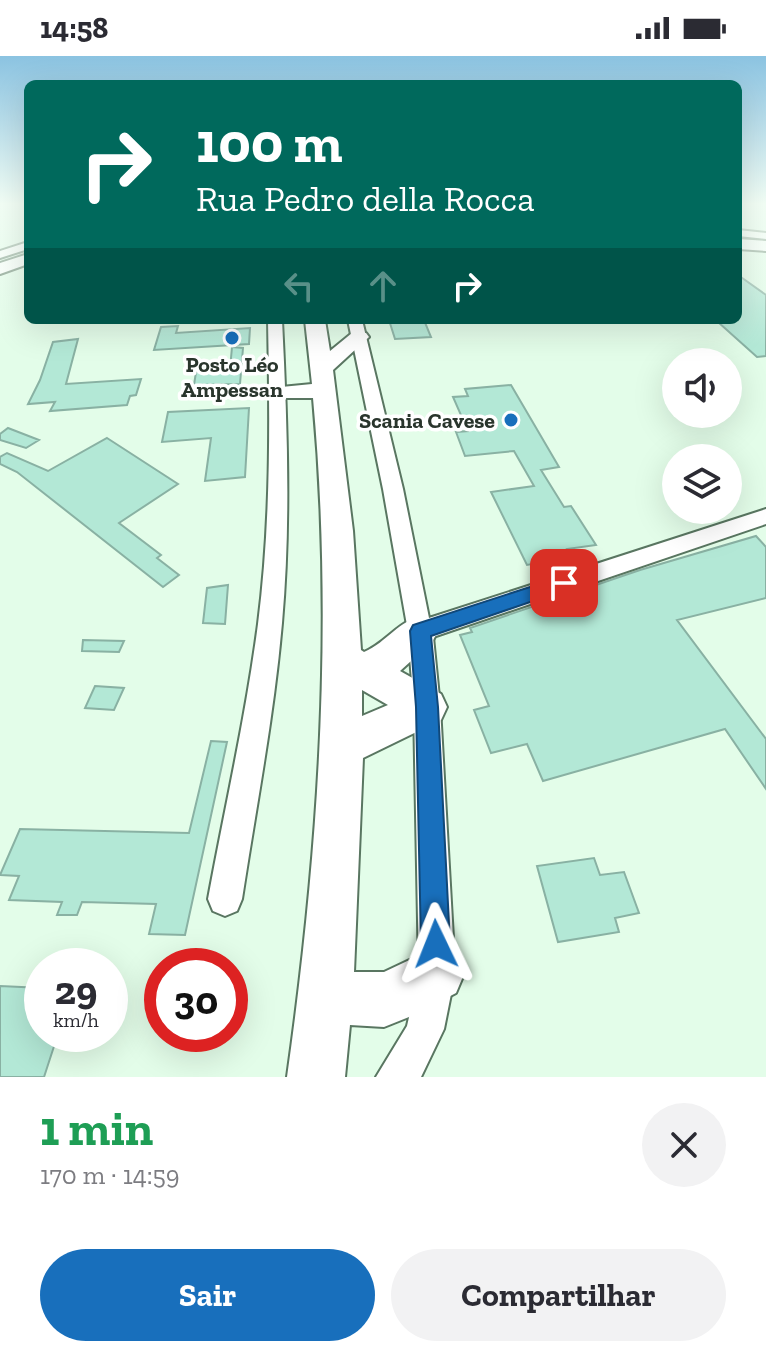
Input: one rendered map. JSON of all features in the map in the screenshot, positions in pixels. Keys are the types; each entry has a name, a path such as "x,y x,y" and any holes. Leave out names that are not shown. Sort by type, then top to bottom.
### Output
{"highway":[{"path":"316,1077 326,992 342,746 352,665 316,328 357,329"},
{"path":"279,393 323,379 357,329"},
{"path":"352,665 393,657 420,631"},
{"path":"352,665 427,707"},
{"path":"342,746 427,707"},
{"path":"326,992 362,1003 388,1000 437,974"}],"street":[{"path":"0,255 22,257"},
{"path":"225,899 265,664 276,547 279,393 275,324"},
{"path":"357,329 420,631 427,707 437,974 431,1017 416,1054 396,1077"},
{"path":"420,631 766,516"}],"building":[{"path":"742,278 766,295 766,356 757,357 720,324 742,324"},
{"path":"390,324 426,324 431,337 395,339"},
{"path":"178,326 176,333 250,328 249,344 154,350 161,327"},
{"path":"78,339 66,384 141,379 136,395 130,396 127,405 50,411 55,402 28,404 53,342"},
{"path":"232,347 243,348 240,384 194,385 196,372 230,369"},
{"path":"511,385 559,467 541,470 564,507 571,506 596,545 567,549 571,557 527,565 491,492 534,486 514,451 465,456 456,432 468,431 453,397 468,396 465,389"},
{"path":"249,408 245,477 205,481 211,438 162,442 168,412"},
{"path":"8,428 39,440 26,448 0,440 0,434"},
{"path":"107,438 178,484 119,523 161,555 157,558 179,575 163,587 17,472 0,464 0,457 7,453 48,471"},
{"path":"756,536 766,547 766,598 677,620 766,739 766,789 725,729 543,781 527,744 491,753 474,710 489,706 460,635 472,632 470,628 640,570"},
{"path":"228,585 225,624 203,623 207,588"},
{"path":"83,640 124,641 119,652 82,651"},
{"path":"95,686 124,688 114,710 85,708"},
{"path":"211,741 227,742 185,935 149,934 156,904 82,902 77,915 57,915 62,902 9,900 19,876 0,875 20,829 189,833"},
{"path":"594,858 600,875 624,872 639,913 615,918 619,932 558,942 537,866"},
{"path":"0,986 24,987 24,1052 52,1052 44,1077 0,1077"}],"place":[{"name":"Posto Léo Ampessan","path":"232,338"},
{"name":"Scania Cavese","path":"511,420"}],"route":[{"path":"436,944 427,707 420,631 564,583"}]}
